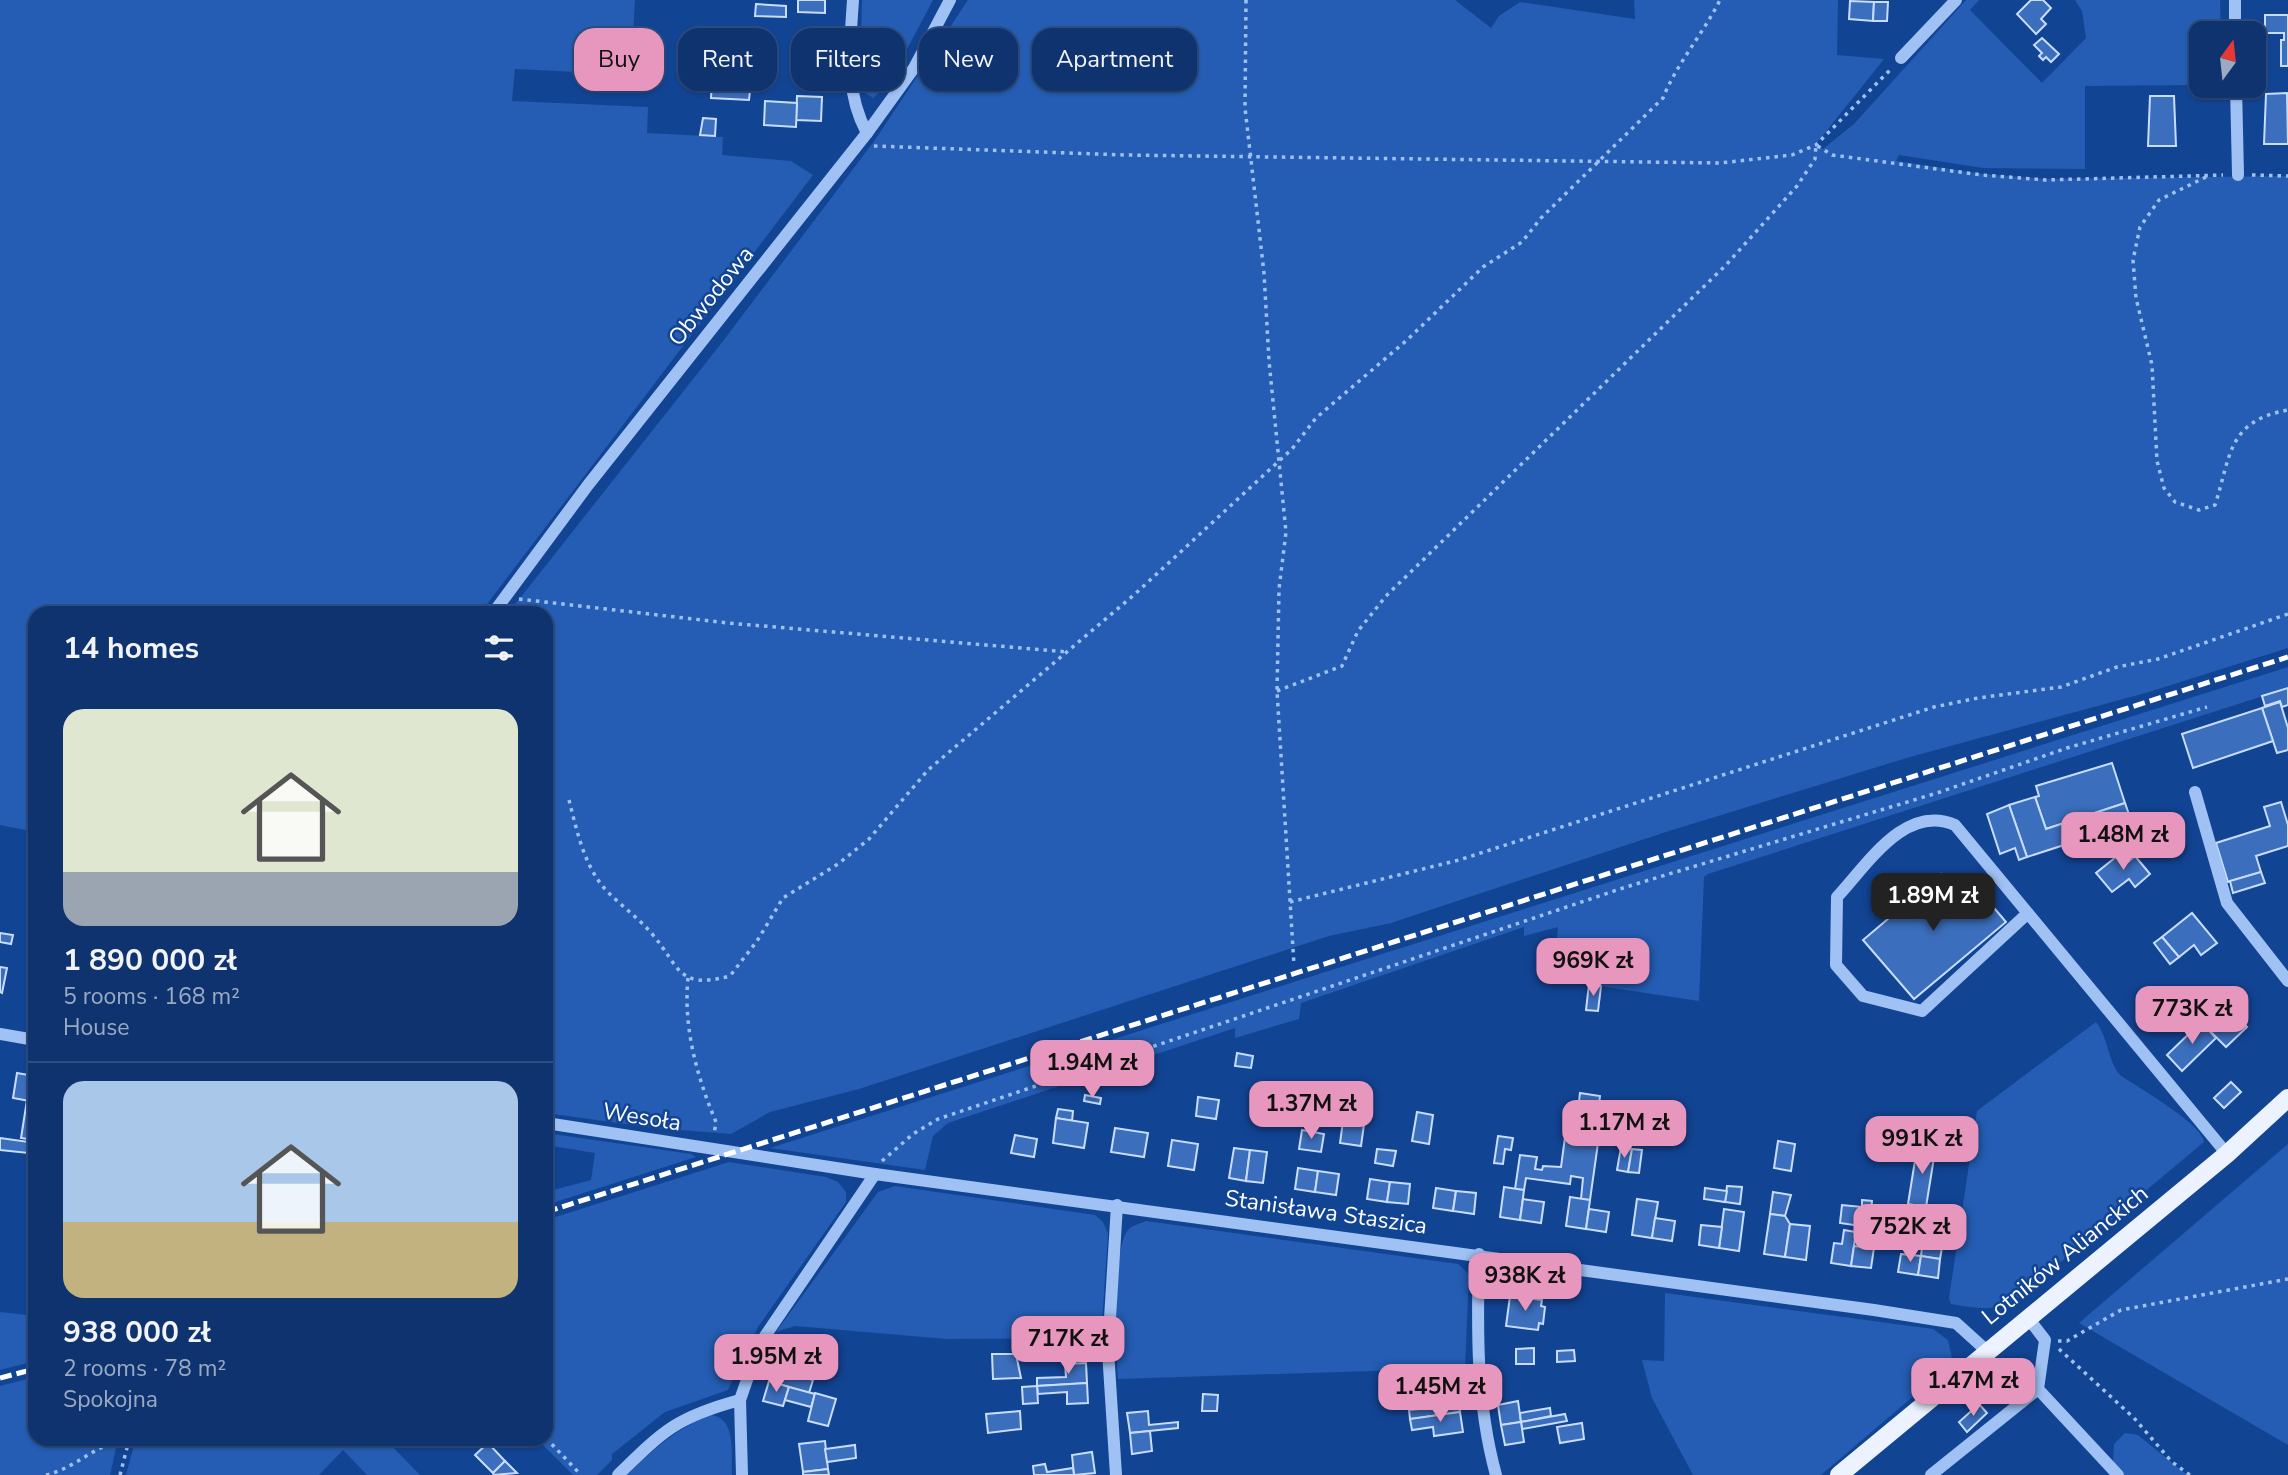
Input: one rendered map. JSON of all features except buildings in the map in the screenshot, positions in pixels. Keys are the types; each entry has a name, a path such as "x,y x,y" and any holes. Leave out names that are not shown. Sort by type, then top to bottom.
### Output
{"main road":[{"name":"Lotników Alianckich","path":"1839,1475 2227,1154 2288,1098"}],"street":[{"path":"853,0 849,64 852,95 856,113 867,133"},
{"name":"Obwodowa","path":"499,606 588,485 858,146 914,68 950,0"},
{"path":"1901,58 1956,0"},
{"path":"2235,0 2235,21"},
{"path":"2236,98 2238,175"},
{"path":"2196,792 2227,903 2288,981"},
{"path":"2028,913 1922,1011 1863,996 1836,965 1837,897 1908,825 1930,819 1955,825 2028,913 2227,1154"},
{"path":"0,1034 28,1039"},
{"name":"Wesoła","path":"553,1124 731,1153"},
{"name":"Stanisława Staszica","path":"731,1153 1479,1254 1956,1323 1987,1351"},
{"path":"743,1475 740,1400 759,1345 875,1174"},
{"path":"1116,1475 1108,1351 1117,1205"},
{"path":"1479,1254 1478,1365 1489,1448 1496,1475"},
{"path":"1931,1475 2038,1389 2045,1340 2028,1318"},
{"path":"2038,1389 2118,1475"},
{"path":"618,1475 679,1421 703,1410 740,1400"}],"path":[{"path":"1246,0 1245,108 1264,273 1269,361 1286,532 1279,589 1277,691 1294,965"},
{"path":"569,800 581,845 603,887 655,937 669,961 688,978 718,979 730,976 757,941 783,898 838,864 869,839 928,770 1068,652 1280,460 1316,418 1407,340 1483,267 1522,242 1541,218 1600,163 1663,98 1671,80 1707,26 1720,0"},
{"path":"858,146 1600,163 1720,163 1792,155 1816,145 1901,58"},
{"path":"1816,145 1832,155 2046,180 2288,176"},
{"path":"1277,691 1342,666 1358,631 1386,596 1726,265 1797,186 1815,159 1816,145"},
{"path":"2208,176 2159,200 2140,227 2133,260 2136,298 2152,365 2157,461 2164,488 2175,502 2199,510 2215,505 2225,460 2234,439 2249,424 2272,413 2288,410"},
{"path":"507,595 526,601 728,623 1068,652"},
{"path":"1290,902 1459,860 1934,708 1978,698 2061,687 2117,667 2183,651 2288,614"},
{"path":"875,1174 885,1156 938,1119 1626,887 1937,793 2067,748 2207,707"},
{"path":"688,978 685,1007 691,1044 716,1122 711,1149"},
{"path":"2045,1340 2067,1341 2121,1310 2288,1279"},
{"path":"2045,1340 2071,1357 2134,1418 2172,1462 2190,1475"},
{"path":"553,1445 581,1475"},
{"path":"47,1475 77,1464 104,1446"},
{"path":"120,1475 127,1446"}],"shaded area":[{"path":"0,0 635,0 633,28 574,28 574,72 515,69 512,101 648,107 647,133 723,137 722,155 791,161 813,175 486,606 28,606 28,831 0,825"},
{"path":"862,0 933,0 905,53 905,28 861,28"},
{"path":"968,0 1455,0 1491,28 1499,16 1520,2 1635,19 1634,0 1838,0 1837,55 1884,59 1816,144 1823,149 1854,124 1966,0 1979,0 1970,10 2042,83 2086,38 2082,11 2075,0 2220,0 2221,21 2189,21 2189,85 2085,86 2085,169 1983,168 1899,155 1896,161 1983,174 2045,179 2288,176 2288,648 2149,692 1910,757 1669,831 1391,923 1329,936 859,1089 770,1112 731,1134 655,1128 553,1114 553,606 514,606 720,345 875,140 919,74 919,91 1018,91 1018,28 949,28"},
{"path":"864,91 881,91 873,98"},
{"path":"2288,667 2288,688 1708,874 1704,877 1699,1001 1553,979 1558,927 1524,936 1524,927 1301,1003 1299,1019 1235,1038 1235,1028 948,1123 933,1136 925,1170 770,1148"},
{"path":"2096,1022 2120,1075 2181,1116 2201,1134 2204,1142 2014,1301 1990,1308 1951,1304 1949,1298 1977,1111"},
{"path":"553,1134 691,1154 696,1157 553,1203 553,1190 591,1180 595,1153 553,1146"},
{"path":"2288,1144 2288,1445 2079,1323"},
{"path":"729,1162 826,1177 838,1182 846,1192 846,1202 758,1327 728,1390 665,1412 612,1454 612,1460 597,1475 573,1475 544,1446 553,1446 553,1218"},
{"path":"895,1186 1095,1215 1103,1222 1108,1233 1101,1338 947,1339 795,1326 776,1332 878,1192"},
{"path":"1146,1221 1458,1264 1469,1274 1465,1368 1118,1379 1116,1302 1119,1259 1127,1231"},
{"path":"1665,1293 1933,1329 1948,1340 1952,1358 1950,1365 1821,1475 1693,1475 1652,1398 1642,1360 1664,1361"},
{"path":"28,1308 28,1363 0,1370 0,1312 27,1315"},
{"path":"28,1379 28,1446 116,1446 110,1475 0,1475 0,1386"},
{"path":"711,1415 725,1423 729,1430 732,1475 627,1475 676,1433"},
{"path":"2125,1433 2138,1435 2187,1475 2121,1475 2113,1467 2114,1444"},
{"path":"135,1446 392,1446 420,1475 367,1475 343,1450 319,1475 126,1475"}],"railway":[{"path":"553,1210 2288,657"},
{"path":"0,1378 28,1371"}]}
